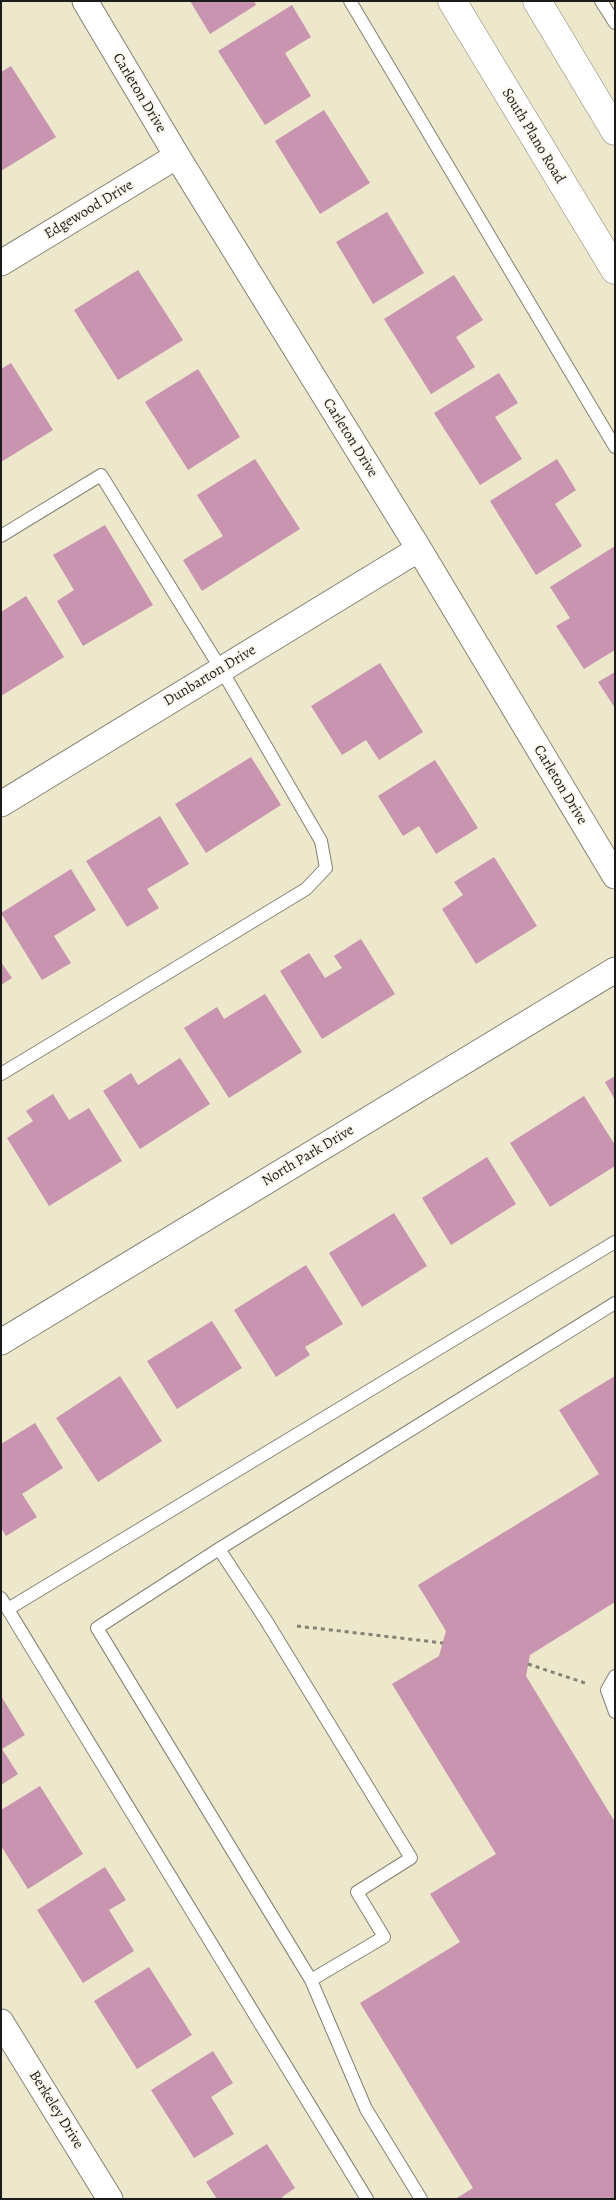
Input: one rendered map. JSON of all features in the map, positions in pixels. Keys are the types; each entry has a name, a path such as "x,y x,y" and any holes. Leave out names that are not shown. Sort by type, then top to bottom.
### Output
{"main road":[{"name":"South Plano Road","path":"452,1 615,270"},
{"path":"537,1 615,131"}],"street":[{"name":"Carleton Drive","path":"85,1 177,156 419,549 615,876"},
{"name":"Edgewood Drive","path":"1,263 177,156"},
{"name":"Dunbarton Drive","path":"1,804 419,549"},
{"name":"North Park Drive","path":"1,1342 615,970"},
{"name":"Berkeley Drive","path":"1,2022 110,2199"}],"lane":[{"path":"350,1 615,447"},
{"path":"602,1 615,23"},
{"path":"1,536 101,475 221,669 321,841 326,868 306,889 1,1074"},
{"path":"366,2199 4,1603 615,1242"},
{"path":"421,2199 366,2109 311,1980 97,1628 219,1549 615,1303"},
{"path":"219,1549 267,1622 412,1858 358,1892 384,1937 311,1980"},
{"path":"615,1676 607,1690 615,1712"}],"path":[{"path":"267,1622 443,1643"},
{"path":"528,1664 607,1690"}],"building":[{"path":"190,1 254,1 256,5 210,34"},
{"path":"292,5 311,37 285,53 311,96 265,125 218,51"},
{"path":"11,66 56,137 1,171 1,72"},
{"path":"324,110 370,183 320,214 275,141"},
{"path":"387,212 424,273 373,304 336,242"},
{"path":"138,270 183,340 118,380 74,310"},
{"path":"454,275 483,320 456,337 475,367 431,394 384,319"},
{"path":"11,363 53,430 1,462 1,369"},
{"path":"198,369 240,437 188,470 145,402"},
{"path":"499,373 518,403 495,417 522,459 480,485 434,413"},
{"path":"255,459 300,529 202,591 183,560 223,536 197,495"},
{"path":"557,459 576,490 555,504 582,546 536,575 490,501"},
{"path":"105,525 153,605 83,646 57,601 74,590 53,555"},
{"path":"615,546 615,650 584,669 556,626 570,618 550,587"},
{"path":"26,596 64,657 1,696 1,612"},
{"path":"380,663 423,732 379,760 366,740 342,755 311,706"},
{"path":"615,672 615,708 598,682"},
{"path":"251,757 281,805 206,853 175,804"},
{"path":"435,760 478,828 436,854 419,826 403,836 378,796"},
{"path":"160,816 189,864 147,889 159,908 127,927 86,861"},
{"path":"494,857 537,926 476,964 442,909 463,895 454,882"},
{"path":"71,869 96,910 54,936 71,963 42,980 1,913"},
{"path":"361,939 395,994 322,1039 280,971 309,953 325,978 342,968 334,956"},
{"path":"1,962 12,978 1,985"},
{"path":"265,994 302,1052 229,1098 184,1028 217,1007 224,1019"},
{"path":"180,1058 210,1104 140,1149 103,1091 131,1073 138,1085"},
{"path":"615,1076 615,1100 605,1082"},
{"path":"53,1094 69,1120 89,1108 122,1161 49,1206 7,1138 33,1121 26,1111"},
{"path":"584,1096 615,1145 615,1166 550,1207 510,1143"},
{"path":"487,1157 516,1204 451,1245 422,1198"},
{"path":"394,1213 427,1266 362,1307 329,1253"},
{"path":"306,1265 343,1324 305,1347 310,1355 276,1377 234,1310"},
{"path":"212,1321 242,1368 177,1409 147,1361"},
{"path":"120,1376 162,1441 98,1482 56,1418"},
{"path":"615,1376 615,1602 530,1655 526,1676 615,1822 615,2199 455,2199 473,2188 360,2003 460,1942 430,1894 496,1854 392,1684 439,1656 446,1631 418,1585 599,1474 559,1410"},
{"path":"35,1423 63,1468 22,1494 37,1517 6,1536 1,1528 1,1444"},
{"path":"1,1696 25,1735 2,1749 18,1774 1,1785"},
{"path":"40,1786 83,1854 28,1889 1,1846 1,1810"},
{"path":"105,1867 126,1900 109,1910 134,1951 83,1983 37,1910"},
{"path":"149,1967 192,2035 137,2069 94,2001"},
{"path":"213,2051 233,2083 211,2097 234,2134 194,2158 151,2090"},
{"path":"267,2144 295,2188 282,2197 283,2199 217,2199 206,2182"}]}
